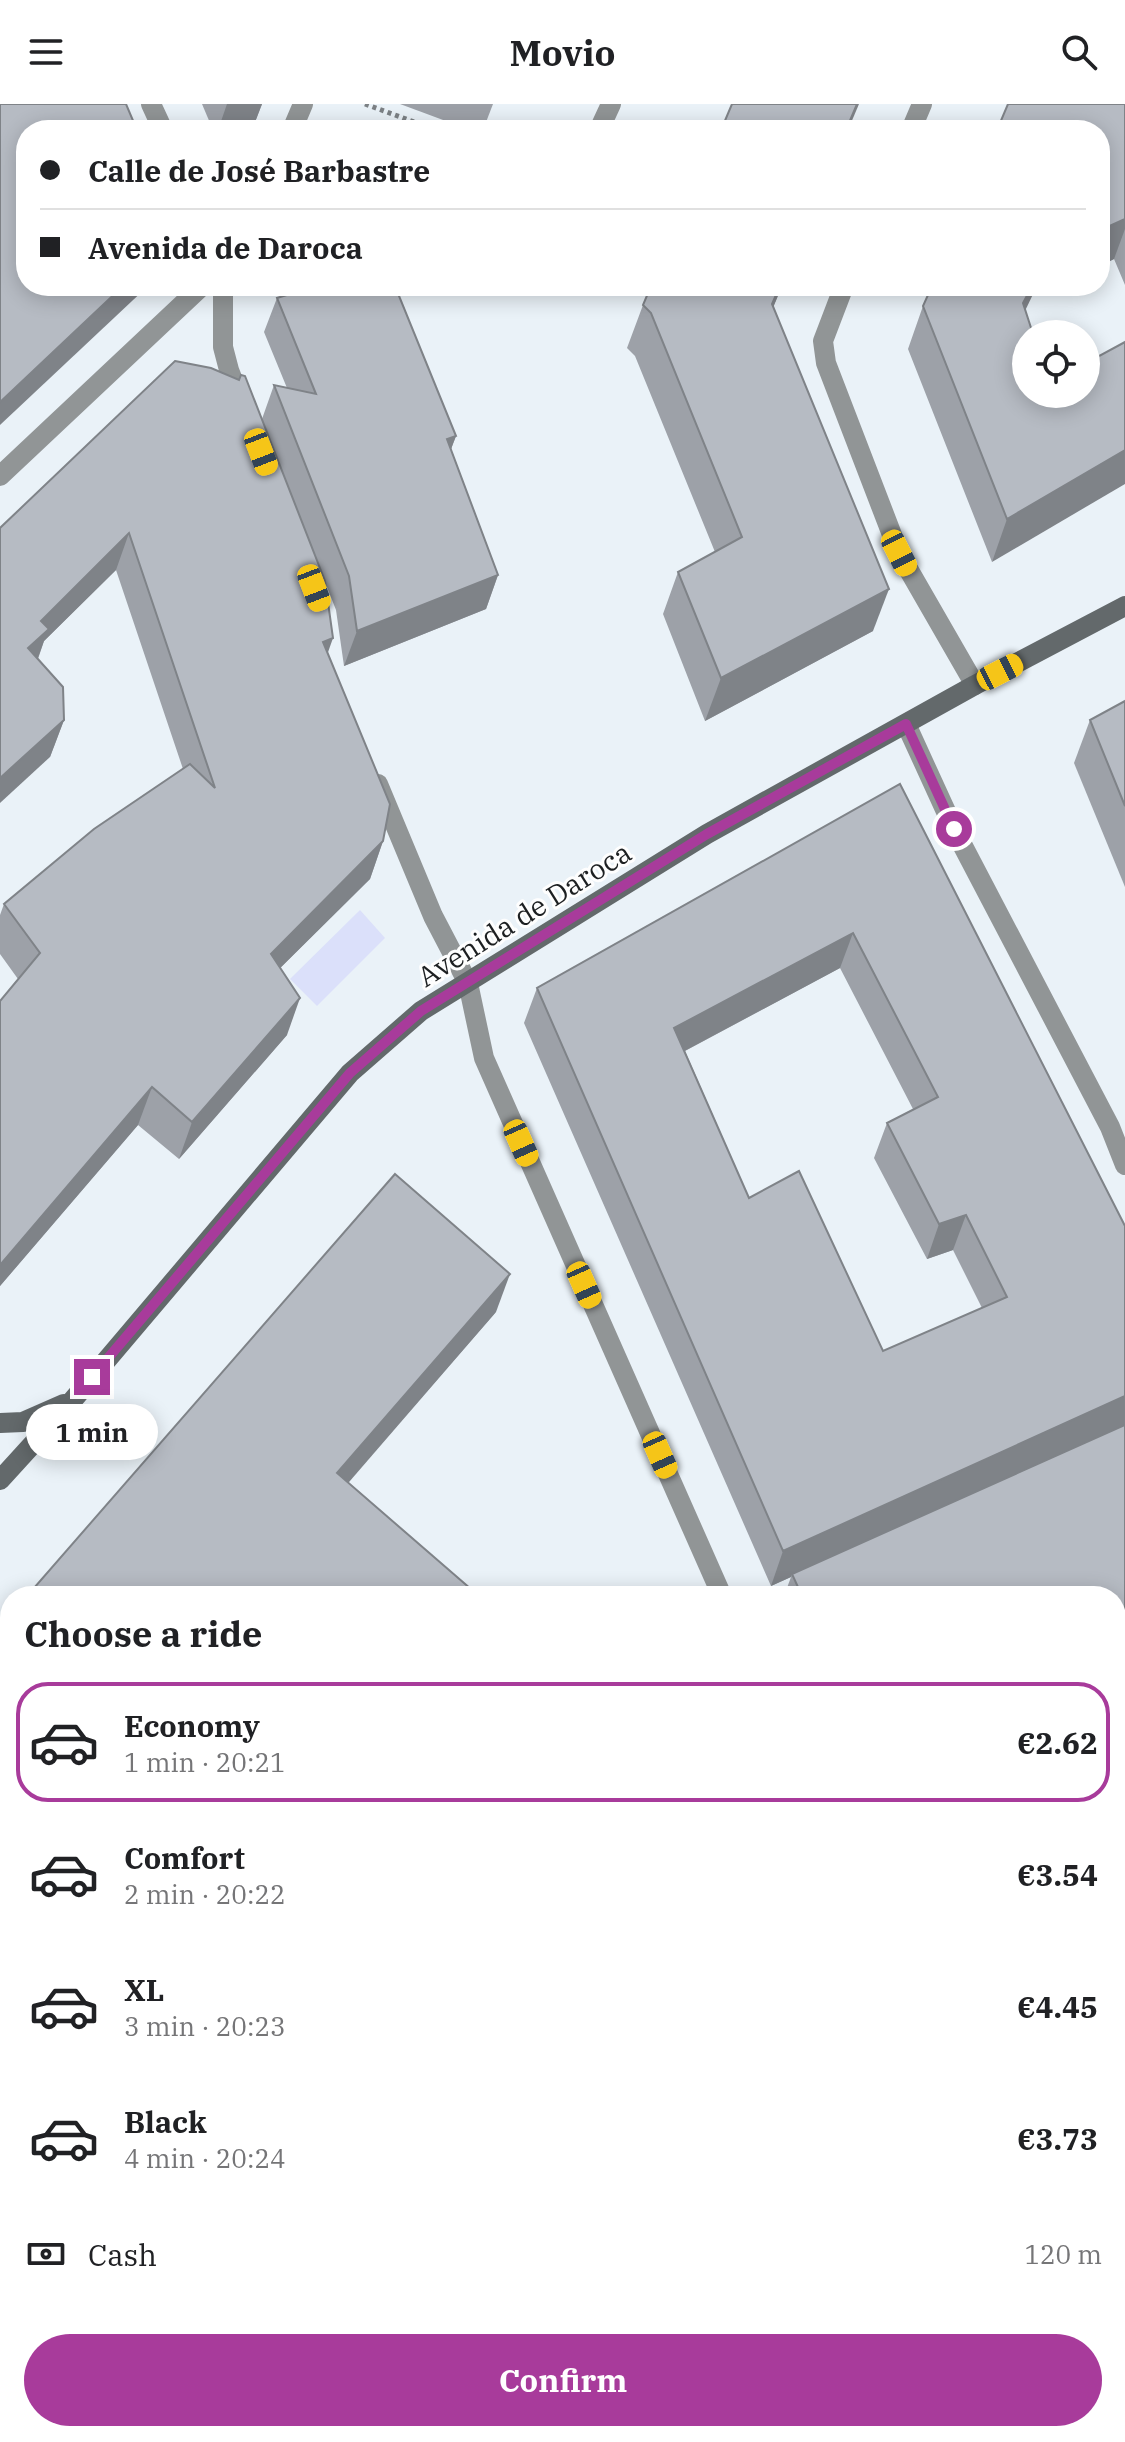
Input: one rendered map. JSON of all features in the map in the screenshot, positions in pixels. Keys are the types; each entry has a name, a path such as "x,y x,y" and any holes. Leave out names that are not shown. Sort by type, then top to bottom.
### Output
{"main road":[{"name":"Avenida de Daroca","path":"0,1480 72,1401 350,1073 421,1011 707,834 975,685 1125,606"},
{"path":"0,1423 23,1422 72,1401"}],"street":[{"path":"0,476 191,296"},
{"path":"223,296 223,347 246,413"},
{"path":"840,296 823,341 826,363 899,553 975,685"},
{"path":"906,724 947,815 1118,1125 1125,1165"},
{"path":"373,772 433,916 468,983 484,1058 718,1586"}],"path":[{"path":"365,104 409,120"}],"shaded area":[{"path":"360,910 385,938 317,1006 290,979"}],"building":[{"path":"0,104 126,104 133,120 16,120 16,296 112,296 0,402"},
{"path":"732,104 857,104 850,120 725,120"},
{"path":"1008,104 1125,104 1125,219 1110,226 1110,120 1001,120"},
{"path":"399,296 456,436 447,439 498,575 357,631 349,576 274,385 316,394 277,298"},
{"path":"647,296 776,296 772,304 889,589 721,678 678,572 742,537 651,313 643,305"},
{"path":"928,296 1027,296 1023,303 1028,320 1012,320 1012,408 1100,408 1100,355 1125,342 1125,450 1007,519 923,306"},
{"path":"175,361 211,368 239,380 241,375 245,376 325,581 333,638 323,642 390,804 383,841 271,954 300,998 192,1122 152,1087 0,1265 0,1001 40,953 4,904 94,829 190,764 215,788 129,533 41,621 49,629 28,648 63,687 64,720 0,778 0,528"},
{"path":"1125,701 1125,806 1090,720"},
{"path":"900,784 1125,1226 1125,1396 783,1551 537,988","holes":["853,933 938,1097 887,1123 939,1224 966,1215 1007,1297 883,1351 799,1171 749,1198 674,1028"]},
{"path":"395,1174 510,1274 337,1473 467,1586 36,1586"},
{"path":"1125,1425 1125,1586 797,1586 792,1574"}],"route":[{"path":"92,1377 350,1073 421,1011 707,834 906,724 954,829"}]}
